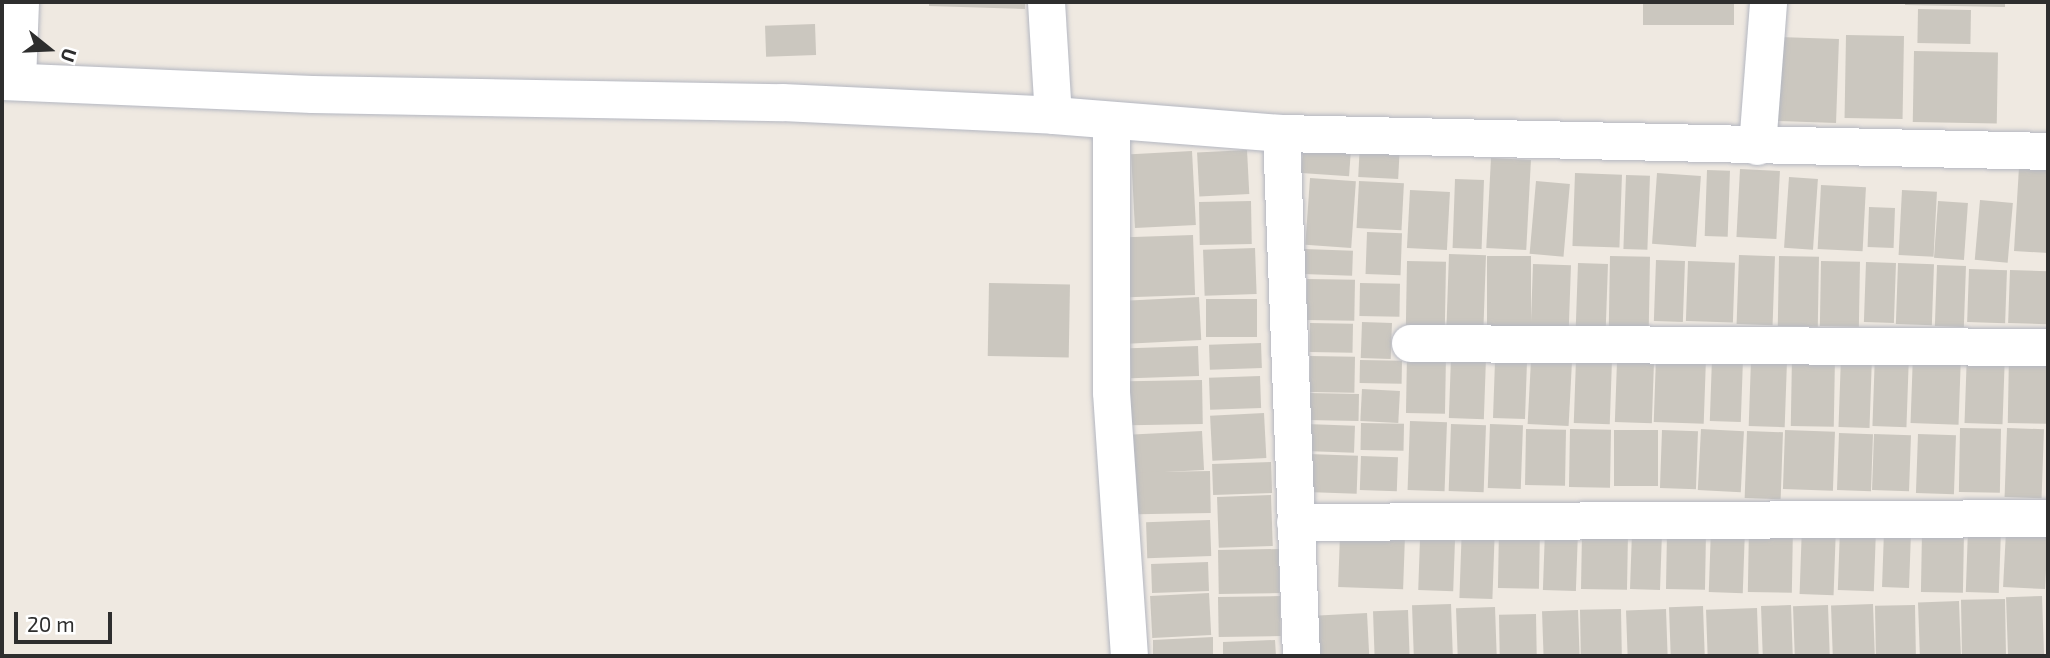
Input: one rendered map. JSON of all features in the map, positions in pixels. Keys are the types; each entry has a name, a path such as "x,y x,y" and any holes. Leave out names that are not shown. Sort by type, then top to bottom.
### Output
{"street":[{"path":"20,2 9,80 312,94 782,102 1053,115 1281,133 2048,151"},
{"path":"1046,2 1045,32 1053,115"},
{"path":"1757,146 1768,2"},
{"path":"1111,120 1111,392 1129,656"},
{"path":"1281,133 1301,656"},
{"path":"1410,343 2048,347"},
{"path":"1295,522 2048,518"}],"building":[{"path":"929,2 1025,2 1025,9 929,6"},
{"path":"1643,2 1734,2 1734,25 1643,25"},
{"path":"1905,2 2005,2 2005,7 1905,5"},
{"path":"1918,9 1971,10 1970,44 1917,43"},
{"path":"815,24 816,55 766,57 765,26"},
{"path":"1846,35 1904,36 1903,119 1845,118"},
{"path":"1779,37 1839,39 1836,123 1776,121"},
{"path":"1914,51 1998,52 1997,123 1913,122"},
{"path":"1360,143 1400,145 1398,179 1358,177"},
{"path":"1303,147 1351,150 1349,176 1301,173"},
{"path":"1247,150 1249,194 1199,197 1197,153"},
{"path":"1192,151 1196,225 1135,228 1131,154"},
{"path":"1491,158 1531,160 1526,250 1486,248"},
{"path":"2019,167 2048,169 2048,253 2014,251"},
{"path":"1740,169 1780,171 1776,239 1736,237"},
{"path":"1707,170 1730,171 1728,237 1705,236"},
{"path":"1575,173 1622,175 1619,248 1572,246"},
{"path":"1657,173 1701,176 1696,247 1652,244"},
{"path":"1626,175 1650,176 1647,250 1623,249"},
{"path":"1789,177 1818,179 1813,250 1784,248"},
{"path":"1310,178 1356,181 1351,248 1305,245"},
{"path":"1455,179 1484,180 1482,249 1453,248"},
{"path":"1359,181 1404,183 1401,230 1357,228"},
{"path":"1536,181 1570,184 1564,257 1530,254"},
{"path":"1821,185 1866,187 1863,251 1818,249"},
{"path":"1410,190 1450,192 1447,250 1407,248"},
{"path":"1902,190 1937,192 1934,257 1899,255"},
{"path":"1980,200 2013,203 2008,263 1975,260"},
{"path":"1251,201 1252,244 1200,245 1199,202"},
{"path":"1938,201 1968,203 1964,260 1934,258"},
{"path":"1869,207 1895,208 1894,248 1868,247"},
{"path":"1367,232 1402,233 1401,275 1366,274"},
{"path":"1193,235 1195,295 1128,297 1126,237"},
{"path":"1255,248 1257,294 1205,296 1203,250"},
{"path":"1304,249 1353,251 1352,276 1303,274"},
{"path":"1449,254 1486,255 1483,329 1446,328"},
{"path":"1739,255 1775,256 1773,325 1737,324"},
{"path":"1487,256 1531,256 1531,326 1487,326"},
{"path":"1610,256 1650,257 1649,329 1609,328"},
{"path":"1779,256 1819,257 1818,327 1778,326"},
{"path":"1656,260 1685,261 1683,322 1654,321"},
{"path":"1407,261 1446,262 1445,327 1406,326"},
{"path":"1688,261 1735,263 1733,323 1686,321"},
{"path":"1821,261 1860,262 1859,327 1820,326"},
{"path":"1866,262 1896,263 1894,323 1864,322"},
{"path":"1578,263 1608,264 1606,327 1576,326"},
{"path":"1898,263 1934,264 1932,325 1896,324"},
{"path":"1533,264 1571,265 1569,328 1531,327"},
{"path":"1937,265 1966,266 1964,327 1935,326"},
{"path":"1969,269 2007,270 2005,323 1967,322"},
{"path":"2010,270 2048,271 2046,324 2008,323"},
{"path":"1307,279 1355,280 1354,321 1306,320"},
{"path":"989,283 1070,284 1069,357 988,356"},
{"path":"1360,283 1400,284 1399,317 1359,316"},
{"path":"1199,297 1201,340 1127,344 1125,301"},
{"path":"1206,299 1257,299 1257,337 1206,337"},
{"path":"1362,322 1392,323 1391,359 1361,358"},
{"path":"1310,323 1353,324 1352,353 1309,352"},
{"path":"1261,343 1262,368 1210,370 1209,345"},
{"path":"1198,346 1199,376 1131,378 1130,348"},
{"path":"1967,352 2005,353 2002,424 1965,423"},
{"path":"1875,353 1909,354 1906,427 1872,426"},
{"path":"1913,353 1961,355 1959,425 1911,423"},
{"path":"2009,353 2048,354 2047,424 2008,423"},
{"path":"1407,354 1446,355 1445,414 1406,413"},
{"path":"1310,356 1355,357 1354,393 1309,392"},
{"path":"1792,356 1835,357 1834,427 1791,426"},
{"path":"1841,356 1872,357 1870,428 1839,427"},
{"path":"1451,357 1486,358 1484,419 1449,418"},
{"path":"1656,357 1706,359 1704,424 1654,422"},
{"path":"1712,358 1743,359 1741,422 1710,421"},
{"path":"1576,359 1612,360 1610,424 1574,423"},
{"path":"1360,360 1402,361 1402,384 1360,383"},
{"path":"1531,360 1572,362 1569,426 1528,424"},
{"path":"1751,360 1787,361 1785,427 1749,426"},
{"path":"1495,361 1527,362 1525,419 1493,418"},
{"path":"1617,361 1654,362 1652,423 1615,422"},
{"path":"1260,376 1261,408 1210,410 1209,378"},
{"path":"1202,380 1203,424 1130,425 1129,381"},
{"path":"1362,389 1400,391 1398,423 1360,421"},
{"path":"1308,393 1359,394 1359,421 1308,420"},
{"path":"1264,413 1266,458 1212,461 1210,416"},
{"path":"1410,421 1447,422 1445,491 1408,490"},
{"path":"1361,423 1404,424 1404,451 1361,450"},
{"path":"1306,424 1355,426 1354,453 1305,451"},
{"path":"1451,424 1486,425 1484,492 1449,491"},
{"path":"1490,424 1523,425 1521,489 1488,488"},
{"path":"1960,428 2001,429 2000,493 1959,492"},
{"path":"2007,428 2044,429 2042,498 2005,497"},
{"path":"1526,429 1566,430 1565,486 1525,485"},
{"path":"1570,429 1611,430 1610,488 1569,487"},
{"path":"1701,429 1744,431 1741,492 1698,490"},
{"path":"1614,430 1658,430 1658,486 1614,486"},
{"path":"1662,430 1698,431 1696,489 1660,488"},
{"path":"1785,430 1835,432 1833,491 1783,489"},
{"path":"1202,431 1204,470 1135,474 1133,435"},
{"path":"1747,431 1783,432 1781,499 1745,498"},
{"path":"1839,433 1873,434 1871,491 1837,490"},
{"path":"1874,434 1911,435 1909,491 1872,490"},
{"path":"1918,434 1956,435 1954,494 1916,493"},
{"path":"1308,454 1358,456 1357,494 1307,492"},
{"path":"1361,456 1398,457 1397,491 1360,490"},
{"path":"1271,462 1272,493 1213,495 1212,464"},
{"path":"1210,471 1211,513 1137,514 1136,472"},
{"path":"1271,495 1273,546 1219,548 1217,497"},
{"path":"1210,520 1211,556 1147,558 1146,522"},
{"path":"1462,524 1495,525 1492,599 1459,598"},
{"path":"1749,525 1793,526 1792,593 1748,592"},
{"path":"1802,525 1836,526 1834,595 1800,594"},
{"path":"1499,527 1540,528 1539,589 1498,588"},
{"path":"1711,528 1745,529 1743,593 1709,592"},
{"path":"1840,528 1876,529 1874,591 1838,590"},
{"path":"1968,529 2001,530 1999,593 1966,592"},
{"path":"1545,530 1578,531 1576,591 1543,590"},
{"path":"1667,531 1706,532 1705,590 1666,589"},
{"path":"1884,531 1911,532 1909,588 1882,587"},
{"path":"1922,531 1964,532 1963,593 1921,592"},
{"path":"2006,531 2048,533 2045,589 2003,587"},
{"path":"1582,532 1628,533 1627,590 1581,589"},
{"path":"1632,532 1662,533 1660,590 1630,589"},
{"path":"1340,534 1405,536 1403,589 1338,587"},
{"path":"1420,539 1455,540 1453,591 1418,590"},
{"path":"1279,549 1280,593 1219,594 1218,550"},
{"path":"1208,562 1209,591 1152,593 1151,564"},
{"path":"1209,593 1211,635 1152,638 1150,596"},
{"path":"1280,596 1281,636 1219,637 1218,597"},
{"path":"2042,596 2044,655 2008,656 2006,597"},
{"path":"2005,599 2006,656 1962,656 1961,600"},
{"path":"1959,601 1961,656 1920,656 1918,602"},
{"path":"1451,604 1453,656 1414,656 1412,605"},
{"path":"1873,604 1875,656 1833,656 1831,605"},
{"path":"1791,605 1793,656 1763,656 1761,606"},
{"path":"1828,605 1830,656 1795,656 1793,606"},
{"path":"1915,605 1916,656 1876,656 1875,606"},
{"path":"1703,606 1705,656 1671,656 1669,607"},
{"path":"1495,607 1497,656 1458,656 1456,608"},
{"path":"1757,608 1759,656 1708,656 1706,610"},
{"path":"1621,609 1622,656 1581,656 1580,610"},
{"path":"1666,609 1668,656 1628,656 1626,610"},
{"path":"1408,610 1410,656 1375,656 1373,611"},
{"path":"1578,610 1580,656 1544,656 1542,611"},
{"path":"1367,613 1369,656 1316,656 1314,616"},
{"path":"1536,614 1537,656 1500,656 1499,615"},
{"path":"1213,637 1213,656 1153,656 1153,640"},
{"path":"1275,640 1276,656 1223,656 1223,642"}]}
